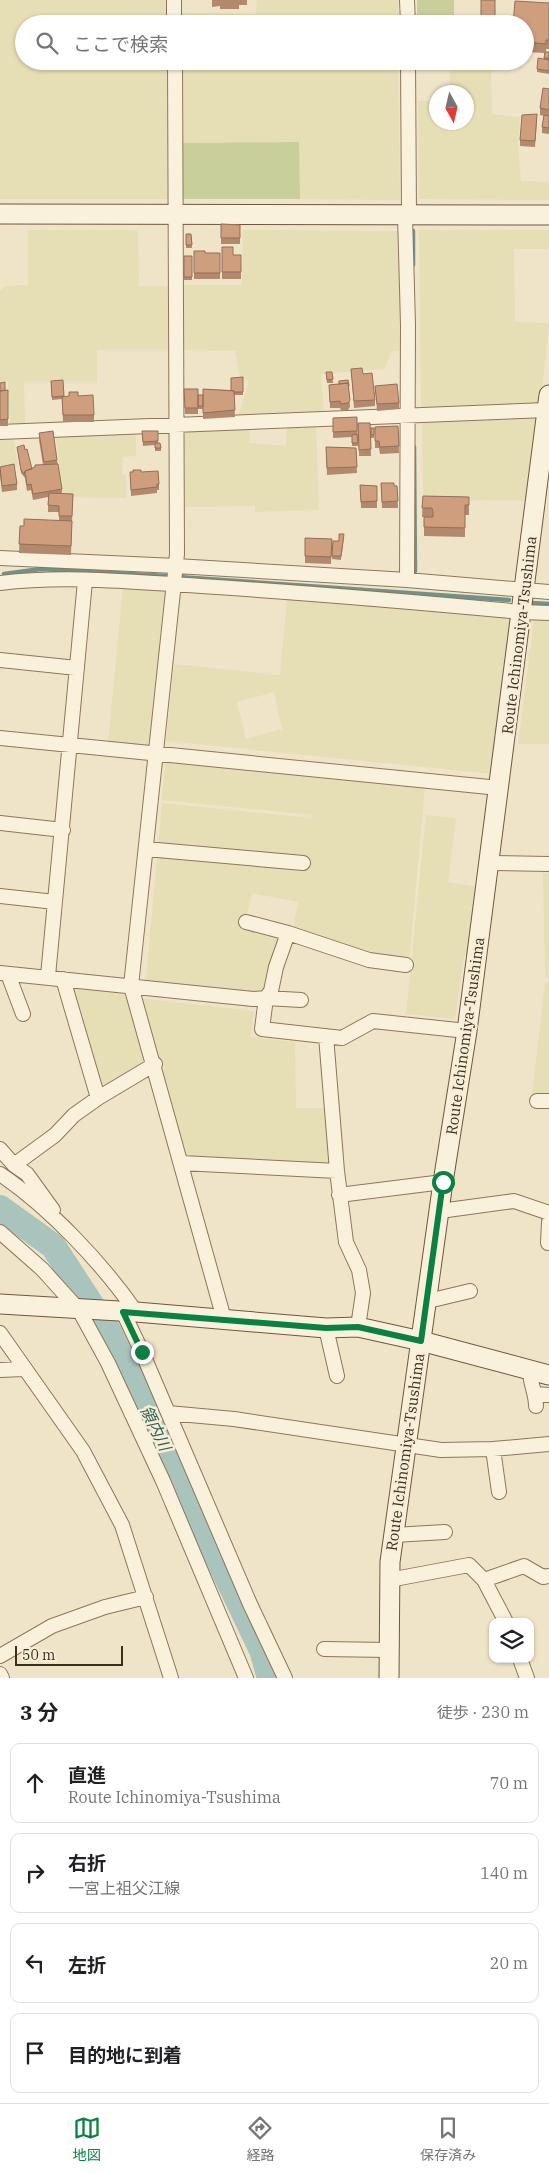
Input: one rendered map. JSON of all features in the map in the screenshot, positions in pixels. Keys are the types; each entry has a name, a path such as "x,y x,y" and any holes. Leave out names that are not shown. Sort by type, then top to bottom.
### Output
{"main road":[{"path":"0,214 549,215"},
{"name":"Route Ichinomiya-Tsushima","path":"389,1678 389,1580 394,1535 490,863 548,402"},
{"path":"0,1304 326,1328 358,1327 421,1341 549,1375"}],"street":[{"path":"174,0 174,15"},
{"path":"407,0 408,15"},
{"path":"174,70 177,425 176,566 131,986 155,1064 224,1319"},
{"path":"408,70 408,580"},
{"path":"0,432 408,414 548,402"},
{"path":"0,558 408,580 549,592"},
{"path":"0,583 36,579 174,585 341,595 549,613"},
{"path":"48,976 85,581"},
{"path":"0,660 77,668"},
{"path":"0,738 500,788"},
{"path":"0,823 63,830"},
{"path":"146,849 303,863"},
{"path":"490,863 549,864"},
{"path":"0,896 56,902"},
{"path":"246,922 288,933 369,960 406,966"},
{"path":"288,933 276,967 271,991 266,998 262,1029 342,1038 374,1021 467,1031"},
{"path":"23,1014 4,973 48,976 252,999 301,1000"},
{"path":"64,979 98,1098"},
{"path":"326,1036 339,1195 346,1242 360,1270 363,1293 358,1327"},
{"path":"14,1165 55,1135 74,1115 98,1098 155,1064"},
{"path":"0,1149 14,1165 27,1174 74,1239"},
{"path":"181,1163 337,1171"},
{"path":"0,1174 36,1203 74,1239 115,1283 168,1413 250,1604 285,1678"},
{"path":"339,1195 443,1182"},
{"path":"440,1211 514,1201 549,1213"},
{"path":"548,1243 549,1222"},
{"path":"0,1232 42,1269 82,1310 162,1481 246,1678"},
{"path":"428,1301 470,1290"},
{"path":"326,1328 337,1376"},
{"path":"0,1333 83,1451 122,1525 172,1678"},
{"path":"0,1370 24,1369"},
{"path":"530,1371 530,1383 540,1398"},
{"path":"168,1413 327,1432 406,1446 441,1450 493,1450 549,1444"},
{"path":"493,1450 499,1492"},
{"path":"394,1535 446,1532"},
{"path":"389,1580 469,1565 484,1580 504,1618"},
{"path":"484,1580 524,1566 543,1577 549,1576"},
{"path":"0,1656 52,1626 105,1607 146,1597"},
{"path":"324,1649 388,1650"},
{"path":"521,1663 524,1677"},
{"path":"0,1674 2,1678"}],"shaded area":[{"path":"0,0 167,0 167,15 15,15 15,70 167,70 169,199 0,199"},
{"path":"257,0 398,0 398,15 182,15 182,13 256,14"},
{"path":"182,70 398,70 400,200 300,199 299,142 182,143"},
{"path":"449,70 491,70 492,114 520,117 518,145 521,181 549,182 549,200 419,199 418,101 429,101 429,130 474,130 474,85 450,85"},
{"path":"28,230 138,230 139,286 169,286 170,350 97,350 97,382 24,382 25,426 10,427 8,382 0,382 0,291 6,286 28,285"},
{"path":"243,230 399,231 400,351 393,351 384,369 321,374 324,412 238,416 249,381 240,377 235,351 182,350 182,285 242,285"},
{"path":"419,230 549,230 549,249 514,249 515,322 549,323 541,400 535,406 421,410"},
{"path":"535,414 538,418 527,501 423,500 422,419"},
{"path":"316,423 319,510 255,512 255,506 185,507 184,436 189,429 250,427 250,443 286,446 287,424"},
{"path":"136,431 136,456 123,457 122,475 126,475 126,498 64,497 55,434"},
{"path":"13,435 18,467 0,470 0,436"},
{"path":"123,587 164,591 167,594 151,745 108,742"},
{"path":"287,598 503,614 512,620 493,774 166,741 174,664 280,675","holes":["274,692 282,729 246,739 237,702"]},
{"path":"538,618 549,619 549,744 518,744 529,658 527,656 531,647 533,621"},
{"path":"166,760 316,774 317,777 425,787 409,963 381,959 293,930 298,902 252,893 246,918 280,933 267,993 146,980 162,803 312,818 313,815 161,800"},
{"path":"426,815 456,818 448,882 478,887 468,935 467,956 464,956 455,1019 406,1014"},
{"path":"543,873 549,873 549,978 545,978"},
{"path":"545,983 549,983 549,1096 532,1096"},
{"path":"69,987 127,991 149,1065 100,1093"},
{"path":"140,998 254,1011 251,1037 295,1042 296,1108 326,1108 330,1168 184,1160"}],"green space":[{"path":"417,0 454,0 454,15 417,15"},
{"path":"299,142 300,199 180,199 182,143"}],"building":[{"path":"481,0 495,0 495,15 481,15"},
{"path":"515,1 549,3 549,40 546,40 546,44 534,43 534,15 514,15"},
{"path":"545,52 549,52 549,58 544,58"},
{"path":"538,58 549,60 549,71 537,69"},
{"path":"543,88 549,89 549,110 540,108"},
{"path":"537,114 535,141 520,140 522,115"},
{"path":"544,115 549,116 549,128 542,127"},
{"path":"221,224 240,225 240,238 221,238"},
{"path":"186,234 191,234 192,245 186,245"},
{"path":"222,247 233,247 233,255 241,255 241,272 222,272"},
{"path":"194,251 220,253 220,273 194,273"},
{"path":"184,256 192,256 192,277 184,277"},
{"path":"362,368 363,374 372,373 375,400 354,401 351,369"},
{"path":"326,372 332,372 333,379 327,380"},
{"path":"243,377 243,392 231,390 231,378"},
{"path":"63,380 64,396 52,397 51,381"},
{"path":"348,380 349,386 348,383 339,384 339,381"},
{"path":"5,382 5,390 0,391 0,383"},
{"path":"348,383 350,400 348,403 341,404 340,401 330,402 329,385"},
{"path":"397,384 399,403 377,404 375,386"},
{"path":"184,389 198,389 198,408 185,408"},
{"path":"203,389 234,391 235,410 203,413"},
{"path":"8,390 8,419 0,420 0,391"},
{"path":"69,392 78,392 78,396 93,395 94,415 63,415 62,397 69,396"},
{"path":"198,395 203,395 203,406 198,406"},
{"path":"357,417 357,431 333,432 333,418"},
{"path":"358,423 370,423 371,449 359,450"},
{"path":"398,426 399,446 380,447 379,441 375,441 375,427"},
{"path":"371,428 374,428 374,435 371,435"},
{"path":"53,431 57,460 44,462 39,433"},
{"path":"142,431 158,431 158,441 143,442"},
{"path":"357,434 358,443 352,443 352,435"},
{"path":"155,443 160,443 161,448 155,448"},
{"path":"24,445 25,450 27,449 32,469 25,471 24,474 21,470 17,447"},
{"path":"326,447 356,448 357,467 327,468"},
{"path":"14,464 17,484 2,486 0,467"},
{"path":"58,464 62,489 33,494 31,484 27,485 25,471 35,467 35,465"},
{"path":"133,470 141,470 141,472 158,471 159,484 157,484 157,487 131,490 130,472 133,472"},
{"path":"381,483 394,483 394,486 397,486 398,501 382,502"},
{"path":"360,485 377,486 377,501 361,502"},
{"path":"49,493 73,494 72,516 59,516 59,506 48,505"},
{"path":"423,496 469,497 469,505 465,505 465,528 424,527 424,517 433,517 433,512 432,508 422,508"},
{"path":"24,519 72,521 71,546 19,544 20,526 24,526"},
{"path":"339,534 344,534 341,556 332,556 333,541 339,541"},
{"path":"305,538 332,539 331,557 305,556"}],"waterway":[{"path":"413,231 413,265"},
{"path":"414,447 415,571"},
{"path":"4,574 41,569 166,576"},
{"path":"179,577 509,600"},
{"path":"531,603 549,604"},
{"name":"領内川","path":"0,1208 53,1246 109,1332 262,1650 270,1678"}],"route":[{"path":"142,1352 123,1312 326,1328 358,1327 421,1341 443,1182"}]}
